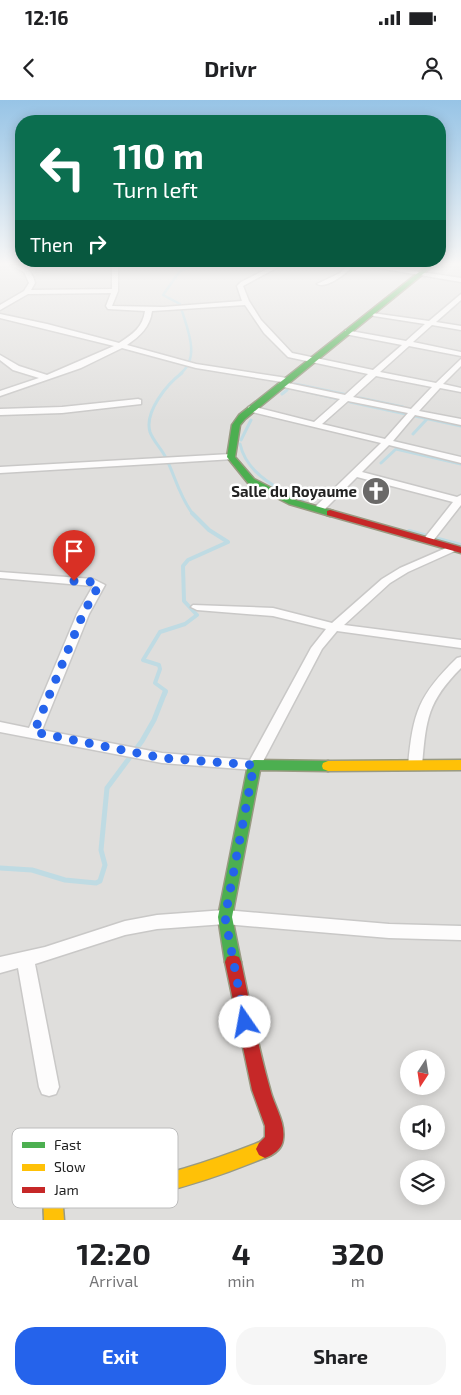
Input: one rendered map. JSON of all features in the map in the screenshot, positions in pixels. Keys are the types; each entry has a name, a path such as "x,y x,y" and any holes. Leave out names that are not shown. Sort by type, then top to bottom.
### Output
{"main road":[{"path":"369,317 311,360 251,409 236,425 231,456 251,481 292,502 457,549"},
{"path":"178,1178 260,1152 268,1148 274,1141 274,1126 262,1090 249,1039 225,917 254,765 461,765"}],"street":[{"path":"7,317 196,366 285,382 348,398 461,422"},
{"path":"0,394 71,369 120,346 140,331 147,322 148,317"},
{"path":"258,317 286,353 297,358 461,390"},
{"path":"395,317 461,328"},
{"path":"317,424 437,317"},
{"path":"1,325 16,319"},
{"path":"348,332 461,354"},
{"path":"0,357 16,368 45,377"},
{"path":"319,509 387,442 436,386 461,361"},
{"path":"0,412 62,410 138,402"},
{"path":"251,409 461,460"},
{"path":"0,470 231,456"},
{"path":"354,473 460,500 428,540"},
{"path":"0,727 162,758 254,765 317,648 334,627 386,581 404,570 457,549"},
{"path":"0,576 93,582 99,585 83,614 34,732"},
{"path":"197,607 273,612 334,627 461,644"},
{"path":"415,766 419,719 424,705 434,689 461,661"},
{"path":"0,965 45,954 125,928 157,922 225,917 389,931 461,933"},
{"path":"25,959 49,1087"}],"shaded area":[{"path":"0,317 461,317 461,1220 0,1220"}],"waterway":[{"path":"180,374 187,367 191,350 184,317"},
{"path":"182,373 158,399 150,416 149,424 151,435 164,455 181,494 193,514"},
{"path":"295,384 348,395"},
{"path":"291,388 343,400"},
{"path":"282,394 287,390"},
{"path":"360,398 403,407"},
{"path":"350,402 406,414"},
{"path":"415,416 461,426"},
{"path":"413,434 427,419"},
{"path":"241,440 251,420"},
{"path":"240,444 242,452 255,471 281,490"},
{"path":"381,463 396,449 461,464"},
{"path":"285,492 303,500"},
{"path":"165,694 166,691 155,683 160,669 159,665 143,660 160,632 185,624 197,615 184,601 183,566 188,560 228,542 209,530 193,514"},
{"path":"409,531 461,545"},
{"path":"0,868 32,870 65,880 96,883 100,881 105,865 101,850 107,788 142,741 154,720 165,692"}],"traffic: fast":[{"path":"330,513 292,502 251,481 231,457 236,425 242,417 265,398 367,317"},
{"path":"233,962 225,917 254,765 328,766"}],"traffic: slow":[{"path":"328,766 461,765"},
{"path":"178,1179 229,1163 265,1149"},
{"path":"53,1208 54,1220"}],"traffic: jam":[{"path":"330,513 461,550"},
{"path":"233,962 261,1090 274,1126 274,1141 265,1149"}],"place":[{"name":"Salle du Royaume","path":"376,491"}],"route":[{"path":"74,581 93,582 99,585 83,614 34,732 162,758 254,765 225,917 245,1022"}]}
